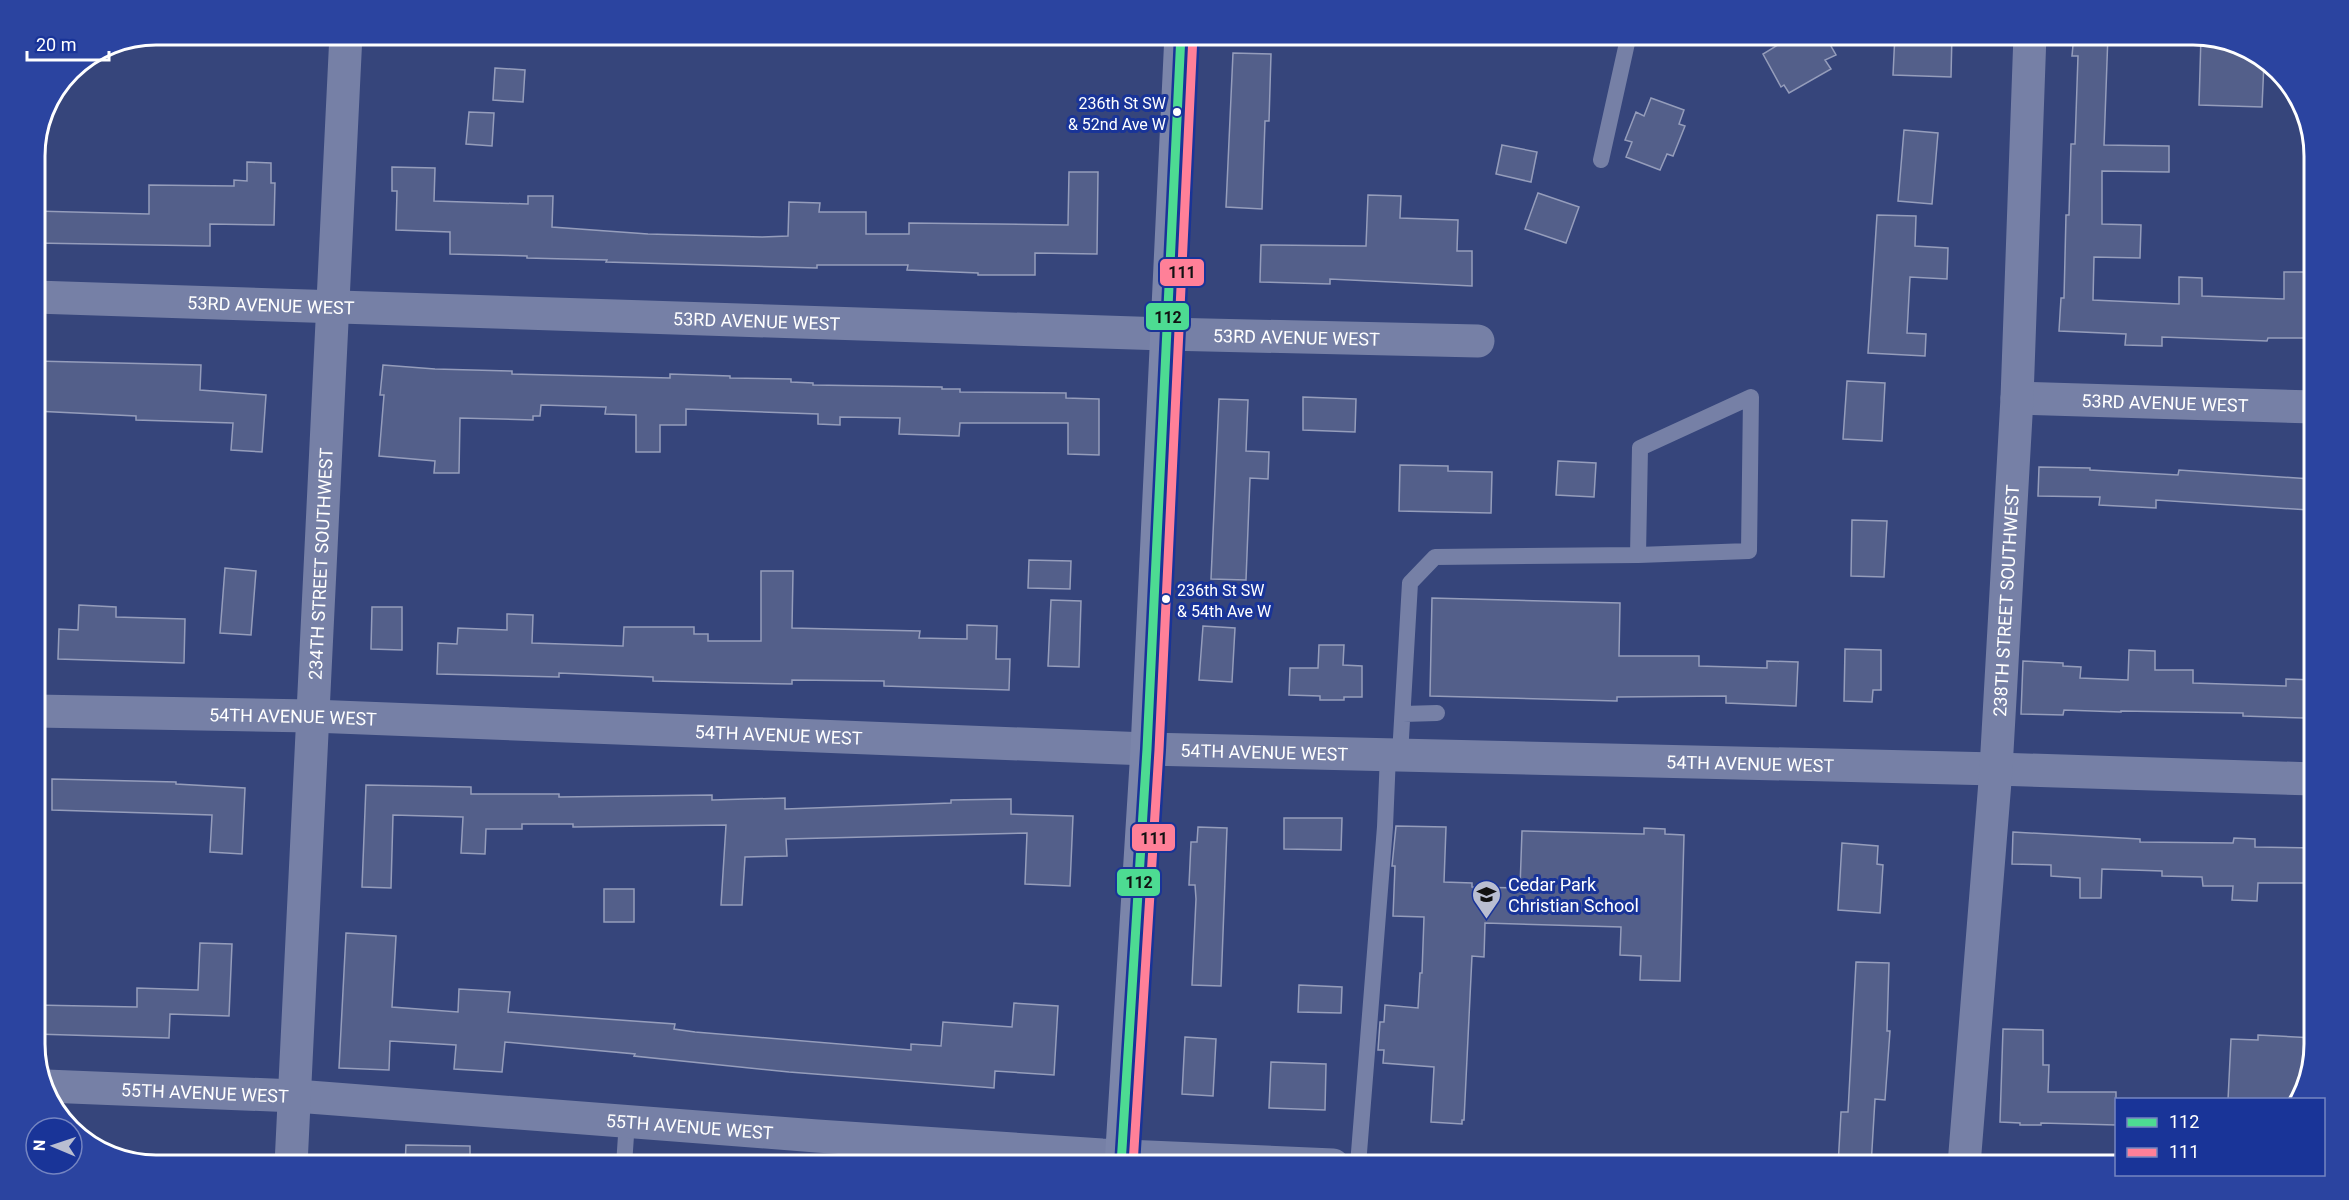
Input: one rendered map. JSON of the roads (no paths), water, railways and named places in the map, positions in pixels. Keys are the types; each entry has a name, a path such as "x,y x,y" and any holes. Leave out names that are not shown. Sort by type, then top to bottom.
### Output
{"main road":[{"path":"1121,1155 1147,749 1179,45"}],"street":[{"name":"234TH STREET SOUTHWEST","path":"292,1155 345,45"},
{"name":"238TH STREET SOUTHWEST","path":"1965,1155 1996,769 2017,398 2030,45"},
{"name":"53RD AVENUE WEST","path":"45,297 1165,334 1478,341"},
{"name":"53RD AVENUE WEST","path":"2017,398 2304,407"},
{"name":"54TH AVENUE WEST","path":"45,711 312,716 1147,749 2304,779"},
{"name":"55TH AVENUE WEST","path":"53,1086 296,1096 1047,1155"}],"lane":[{"path":"1601,160 1627,45"},
{"path":"1359,1155 1385,827 1394,755 1403,714 1410,583 1435,557 1638,555 1749,551 1751,397 1640,448 1638,555"},
{"path":"1403,714 1437,713"},
{"path":"625,1155 627,1121"}],"place":[{"name":"236th St SW & 52nd Ave W","path":"1177,112"},
{"name":"236th St SW & 54th Ave W","path":"1166,599"},
{"name":"Cedar Park Christian School","path":"1487,920"}]}
